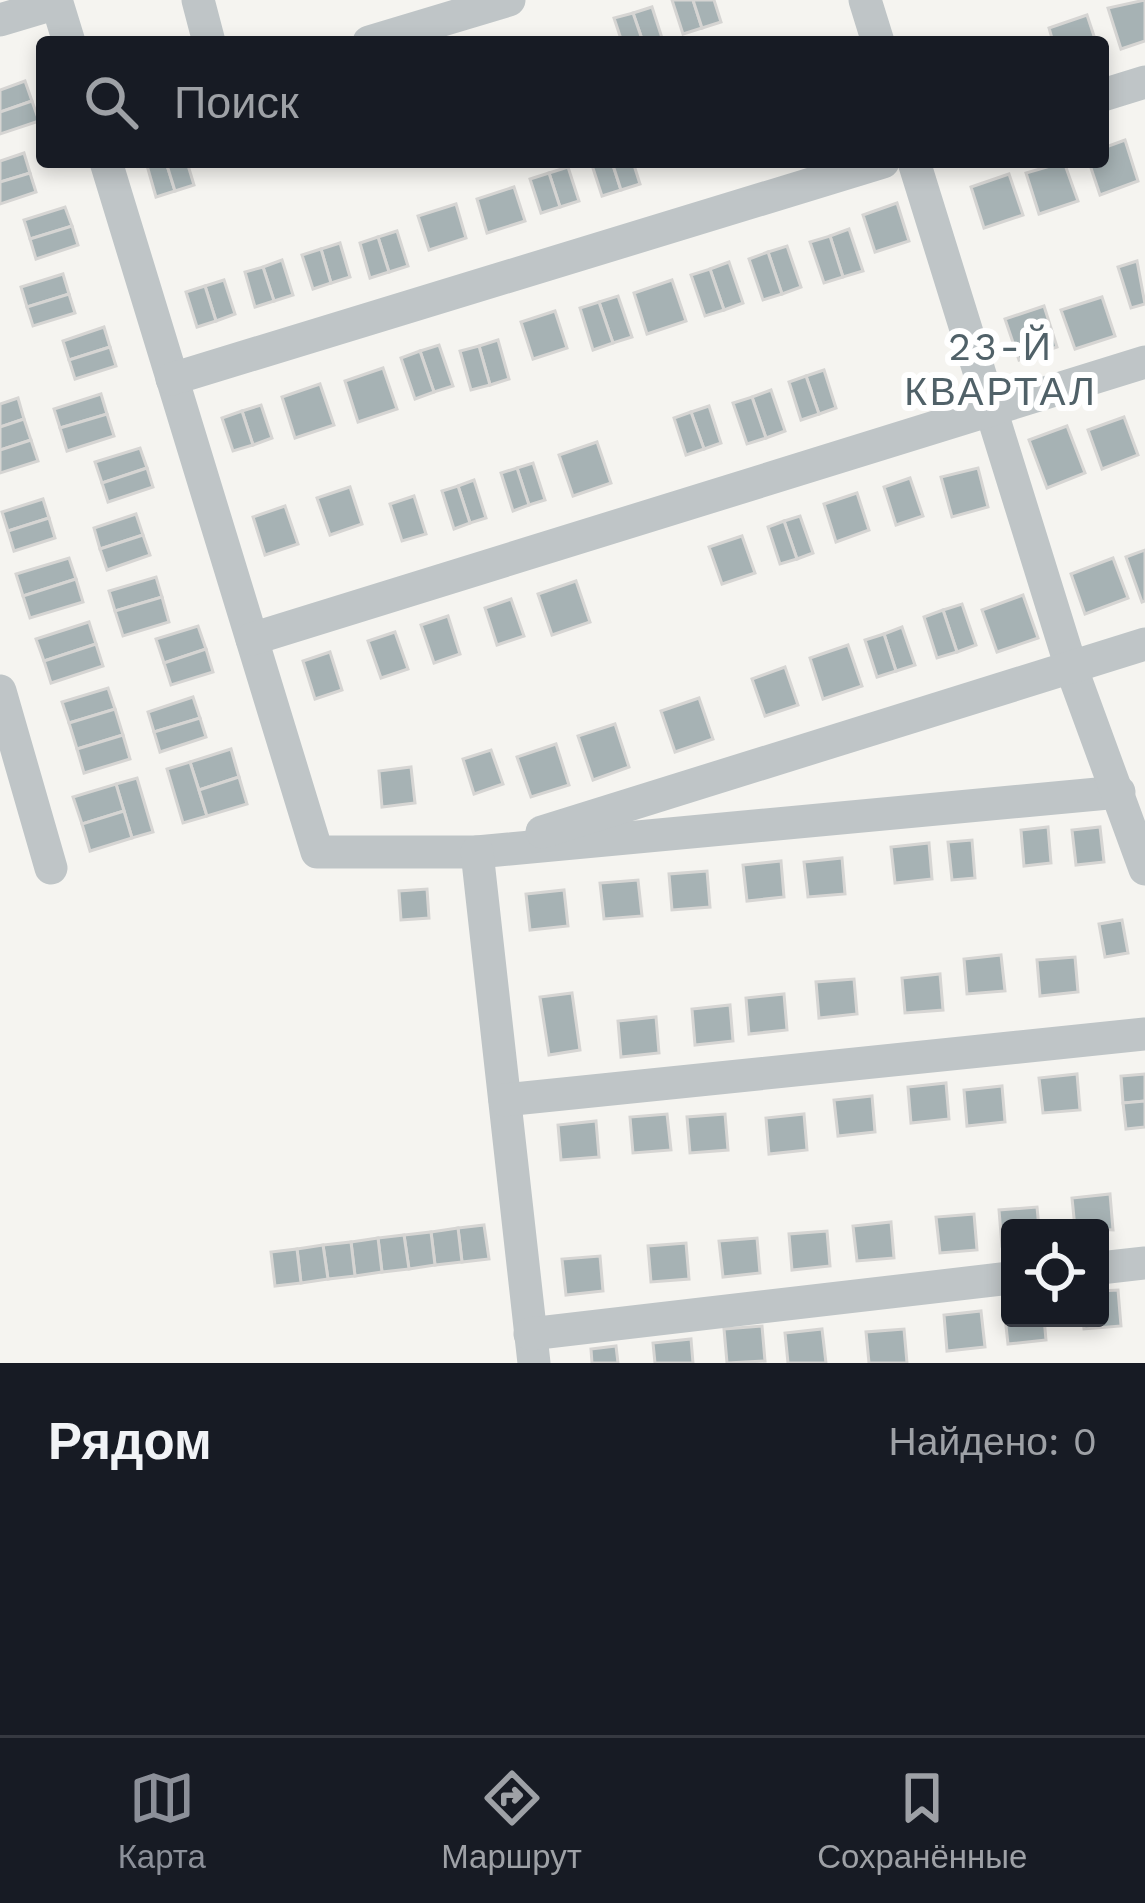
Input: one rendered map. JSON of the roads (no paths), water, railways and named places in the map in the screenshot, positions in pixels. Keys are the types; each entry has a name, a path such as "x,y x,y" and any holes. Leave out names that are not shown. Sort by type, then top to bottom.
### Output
{"street":[{"path":"198,0 207,36"},
{"path":"389,36 509,0"},
{"path":"865,0 876,36"},
{"path":"0,20 62,1 68,36"},
{"path":"1109,93 1145,82"},
{"path":"108,168 317,852 477,852 1119,792"},
{"path":"172,379 863,168"},
{"path":"916,168 1071,667 1145,869"},
{"path":"252,639 1145,362"},
{"path":"477,852 1145,644"},
{"path":"0,691 51,868"},
{"path":"477,852 532,1348 1001,1280"},
{"path":"505,1100 1145,1034"},
{"path":"1109,1267 1145,1263"}],"district":[{"name":"23-Й КВАРТАЛ","path":"1001,368"}]}
